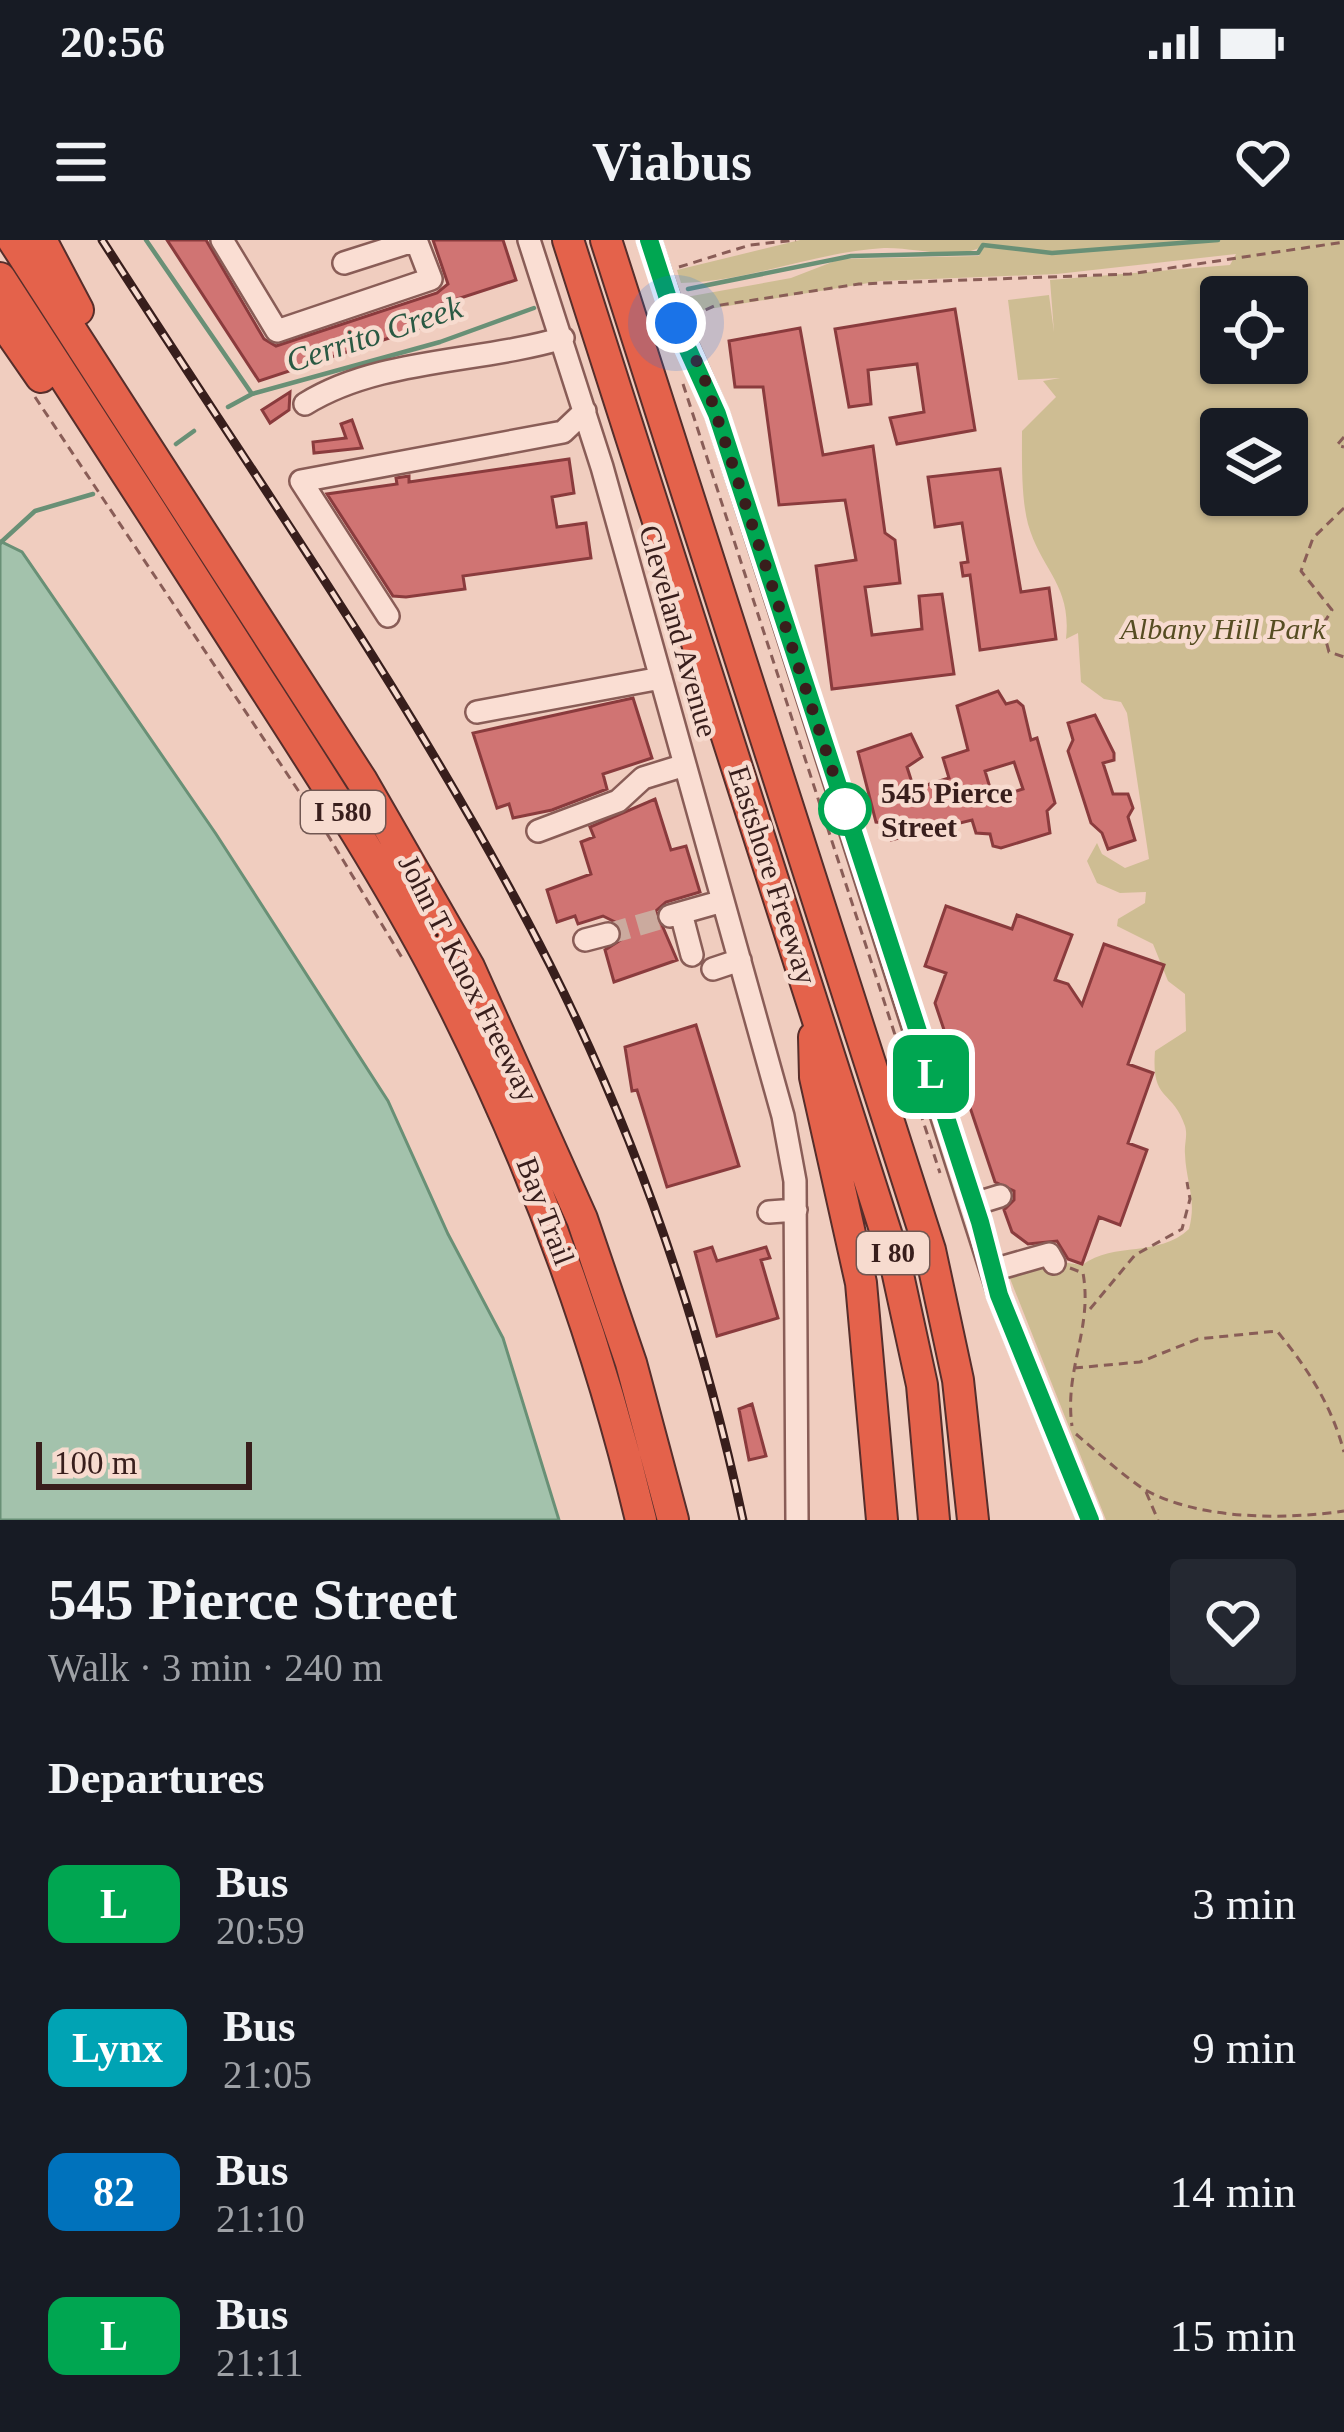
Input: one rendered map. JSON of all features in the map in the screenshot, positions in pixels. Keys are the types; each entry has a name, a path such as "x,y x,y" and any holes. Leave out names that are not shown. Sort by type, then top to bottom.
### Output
{"highway":[{"name":"John T. Knox Freeway","path":"13,240 362,781 484,995 587,1233 631,1363 674,1520"},
{"path":"41,240 81,316 104,383"},
{"name":"Eastshore Freeway","path":"568,240 812,995 910,1322 926,1417 934,1520"},
{"name":"Eastshore Freeway","path":"606,240 930,1250 958,1380 972,1516"},
{"name":"John T. Knox Freeway","path":"0,278 391,890 479,1058 573,1287 640,1520"},
{"path":"0,318 182,581 204,594"},
{"path":"812,995 815,1076 865,1310 882,1520"}],"street":[{"path":"222,240 277,332 431,279 416,240 344,263"},
{"name":"Cleveland Avenue","path":"529,240 585,411 783,1116 796,1210 797,1520"},
{"path":"655,242 676,323 717,414 993,1270 1090,1520"},
{"path":"305,404 340,382 507,354 561,332"},
{"path":"388,616 301,481 563,432 585,411"},
{"path":"477,712 661,678"},
{"path":"538,831 617,801 643,778 686,765"},
{"path":"692,955 675,915 723,901"},
{"path":"585,940 608,934"},
{"path":"713,969 740,960"},
{"path":"974,1204 1000,1196"},
{"path":"769,1212 796,1210"},
{"path":"1018,1263 1025,1239"},
{"path":"993,1270 1049,1253 1054,1263"}],"path":[{"path":"660,274 750,245 796,240"},
{"path":"676,323 714,306 859,284 1130,274 1344,242"},
{"path":"679,374 942,1177"},
{"path":"1344,437 1337,445 1344,447"},
{"path":"72,453 326,832 410,969"},
{"path":"1344,508 1313,538 1301,571 1332,610 1322,626 1329,652 1344,657"},
{"path":"1187,1182 1190,1199 1182,1229 1136,1255 1090,1309 1072,1368 1072,1430 1145,1490 1212,1512 1306,1517 1344,1511"},
{"path":"1083,1273 1090,1309"},
{"path":"1072,1368 1140,1362 1198,1339 1277,1331 1310,1372 1334,1415 1344,1452"},
{"path":"1145,1490 1158,1520"}],"green space":[{"name":"Albany Hill Park","path":"800,240 1344,240 1344,1520 1106,1520 1009,1276 1061,1262 1082,1265 1108,1253 1164,1243 1189,1229 1192,1209 1185,1126 1159,1088 1155,1068 1155,1051 1186,1031 1185,994 1168,981 1153,944 1117,926 1118,919 1145,903 1146,892 1120,893 1097,883 1087,861 1097,843 1102,854 1125,868 1149,859 1127,713 1121,702 1104,699 1081,682 1078,633 1066,639 1060,591 1028,524 1022,431 1056,397 1043,381 1060,378 1018,380 1008,300 1049,295 1054,332 1050,280 1230,265 1236,254 1057,274 881,281 691,312 686,297 791,278 840,259 979,256 984,245 950,253 896,248 858,251 681,283 677,270"}],"shaded area":[{"path":"0,541 22,552 216,834 388,1101 448,1234 503,1338 559,1520 0,1520"}],"building":[{"path":"167,240 206,240 264,339 276,346 437,293 448,284 433,240 503,240 516,280 442,304 447,319 259,381"},
{"path":"955,309 975,430 897,444 890,418 924,412 917,364 868,370 871,404 849,407 835,329"},
{"path":"800,328 823,455 873,446 885,533 895,540 900,583 865,587 872,635 922,629 919,596 942,594 954,674 832,689 816,566 856,560 845,500 779,505 763,387 735,387 729,341"},
{"path":"290,392 289,410 270,423 262,410"},
{"path":"352,420 362,448 314,453 313,442 346,438 341,424"},
{"path":"569,459 574,493 552,497 557,527 586,523 591,558 463,576 465,589 393,596 327,494 397,484 396,478 409,476 409,482"},
{"path":"1000,469 1021,592 1049,588 1056,639 980,650 970,575 963,576 961,563 968,562 962,523 935,527 928,477"},
{"path":"998,691 1006,704 1017,701 1023,706 1055,803 1047,811 1050,833 1001,848 993,846 990,834 976,833 972,820 891,840 885,823 876,822 858,752 911,734 922,757 907,767 914,789 949,778 943,758 968,750 957,706","holes":["1014,762 1023,789 993,798 985,771"]},
{"path":"633,698 652,758 603,774 607,789 552,810 513,818 509,804 497,808 473,733"},
{"path":"1095,715 1114,753 1114,760 1103,763 1113,794 1128,794 1133,808 1128,817 1135,840 1108,849 1102,833 1091,823 1068,751 1073,740 1068,723"},
{"path":"655,799 671,850 686,846 700,892 666,902 656,911 677,960 614,982 605,950 622,939 619,924 603,916 578,924 575,916 557,922 547,890 591,874 581,842 594,837 590,827"},
{"path":"946,906 1012,929 1017,915 1072,935 1055,980 1068,984 1082,1005 1104,944 1164,965 1128,1064 1153,1073 1128,1143 1147,1150 1120,1225 1099,1217 1082,1264 1068,1259 1057,1241 1028,1244 1012,1232 1004,1210 1014,1200 1014,1191 995,1182 935,1003 946,973 925,966"},
{"path":"696,1025 739,1166 667,1187 637,1090 632,1091 625,1047"},
{"path":"712,1247 717,1261 766,1247 770,1258 761,1260 778,1318 717,1336 695,1252"},
{"path":"752,1404 766,1456 749,1460 739,1409"}],"waterway":[{"path":"146,240 252,394"},
{"name":"Cerrito Creek","path":"688,289 851,256 978,253 983,245 1052,253 1218,240"},
{"name":"Cerrito Creek","path":"228,407 252,394 440,342 534,308"},
{"name":"Cerrito Creek","path":"176,444 194,431"},
{"name":"Cerrito Creek","path":"0,543 35,511 93,494"}],"tunnel":[{"path":"608,934 670,916"}],"railway":[{"path":"102,240 393,688 550,965 612,1099 664,1236 708,1377 743,1520"}],"bus line":[{"name":"L","path":"649,240 676,323 702,371 717,414 980,1222 999,1295 1090,1520"}],"place":[{"name":"545 Pierce Street","path":"845,809"}],"route":[{"path":"676,323 702,371 845,809"}]}
